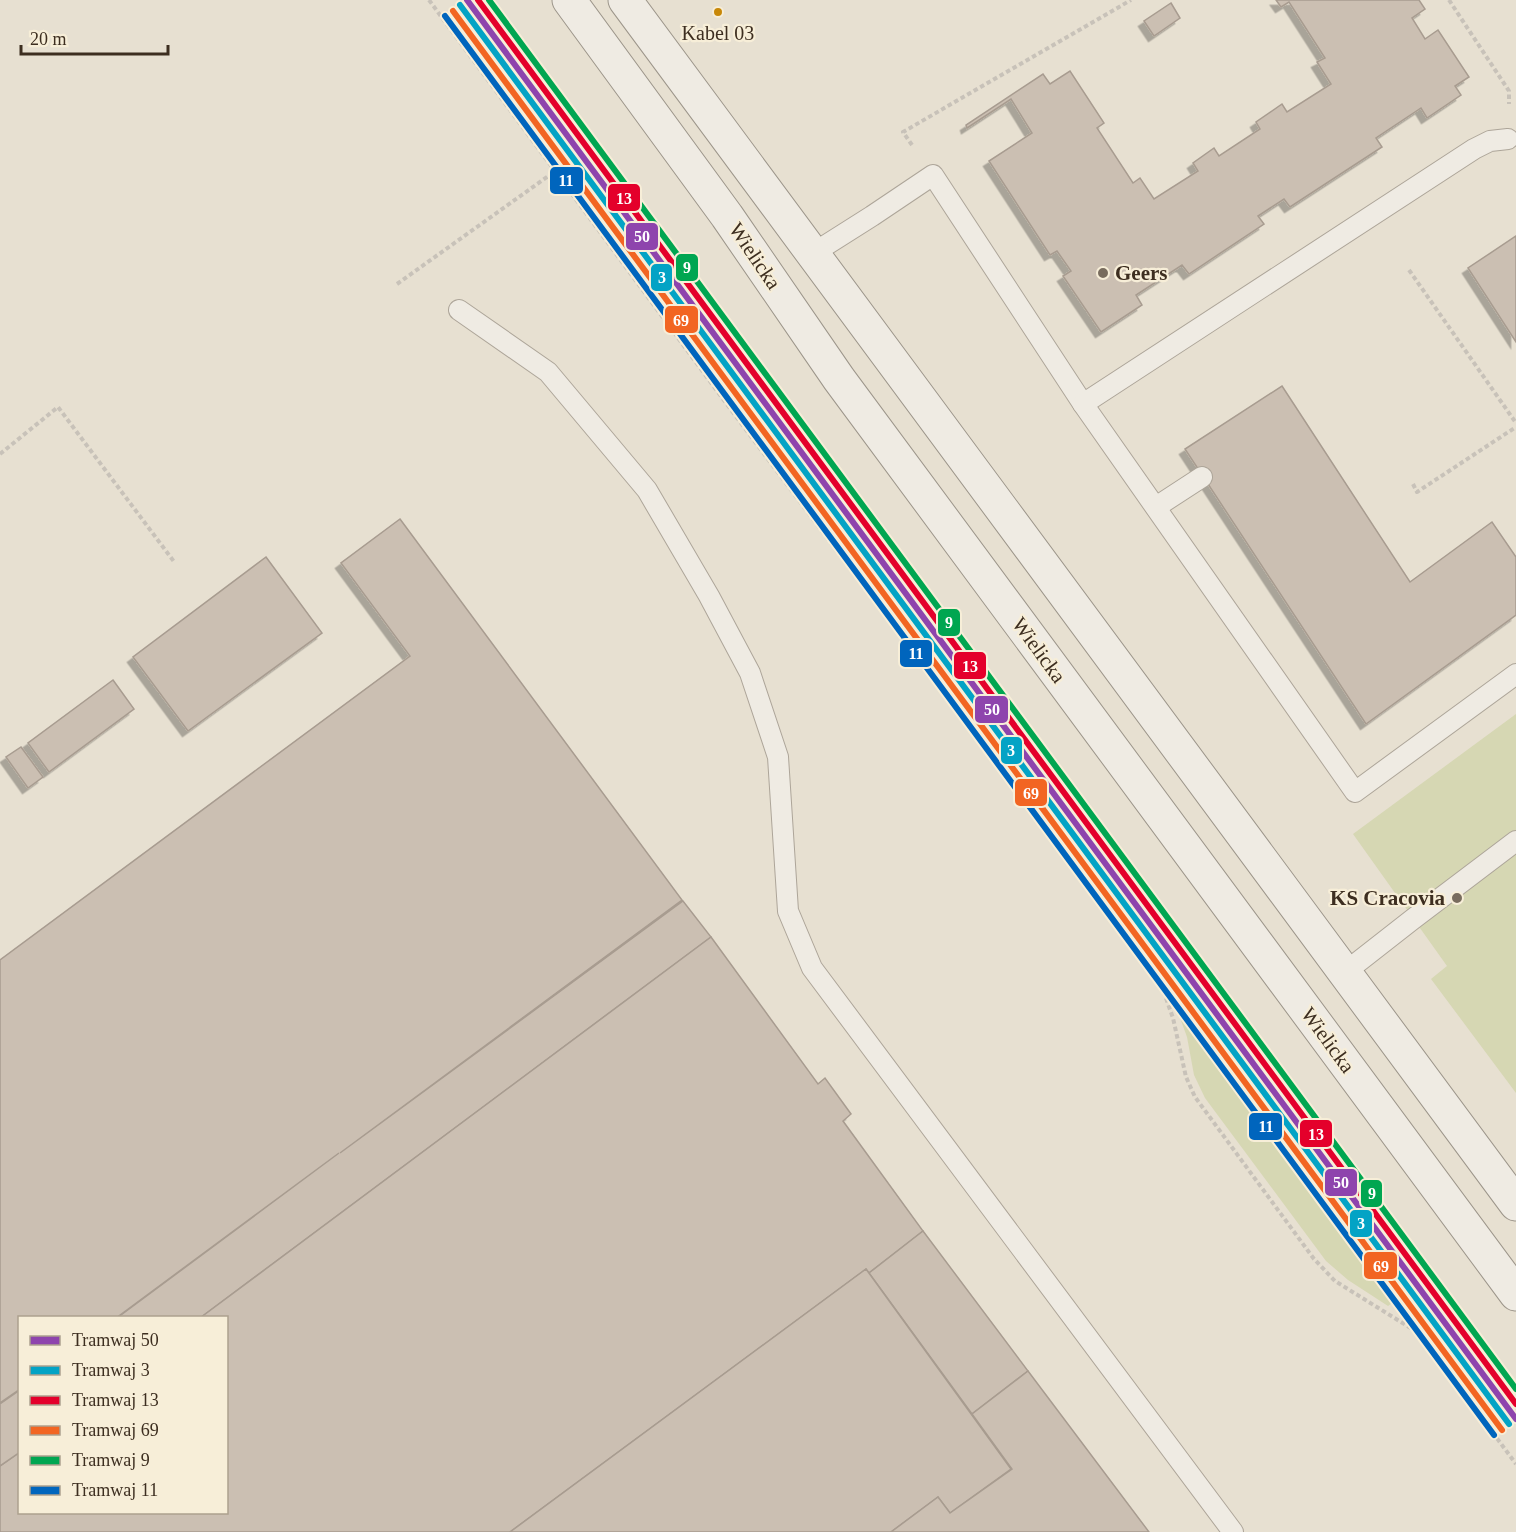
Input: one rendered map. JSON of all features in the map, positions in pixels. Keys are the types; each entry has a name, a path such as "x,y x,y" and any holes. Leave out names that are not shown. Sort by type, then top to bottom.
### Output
{"main road":[{"name":"Wielicka","path":"569,0 727,216 838,379 1516,1294"},
{"path":"625,0 1516,1204"}],"lane":[{"path":"1083,404 1474,149 1490,141 1508,139"},
{"path":"812,254 933,176 1083,404 1355,792 1516,674"},
{"path":"459,310 548,372 646,490 709,596 750,673 778,757 788,911 812,968 1233,1532"},
{"path":"1156,507 1202,477"},
{"path":"1344,973 1516,841"}],"path":[{"path":"429,0 740,422 1159,981 1182,1004 1401,1296 1419,1333 1516,1464"},
{"path":"933,176 903,132 1131,0"},
{"path":"1449,0 1509,91 1508,139"},
{"path":"398,284 554,172"},
{"path":"1409,270 1516,425 1417,492 1413,484"},
{"path":"0,454 58,407 175,563"},
{"path":"1159,981 1173,1018 1186,1077 1195,1097 1314,1259 1335,1281 1419,1333"}],"green space":[{"name":"KS Cracovia","path":"1516,714 1516,1093 1431,979 1447,966 1353,834"},
{"path":"1175,1004 1395,1301 1388,1306 1348,1280 1326,1261 1205,1098 1194,1075 1187,1037"}],"building":[{"path":"1276,0 1419,0 1425,9 1412,18 1425,39 1438,30 1469,77 1455,86 1461,95 1427,118 1421,108 1376,138 1382,147 1290,207 1284,199 1258,216 1264,224 1189,274 1182,265 1136,295 1142,305 1101,332 1063,276 1071,271 1057,251 1050,255 989,161 1032,133 1011,99 967,128 966,125 1043,74 1050,84 1070,71 1104,123 1097,128 1133,183 1140,178 1154,199 1198,171 1193,163 1214,148 1219,156 1260,129 1256,122 1282,104 1287,112 1331,84 1317,62 1325,58 1289,2 1281,7"},
{"path":"1171,3 1180,18 1154,36 1144,21"},
{"path":"1516,236 1516,342 1468,268"},
{"path":"1282,386 1410,582 1492,522 1516,557 1516,615 1366,724 1185,449"},
{"path":"400,519 682,900 340,1153 683,901 711,937 203,1316 120,1316 339,1153 119,1316 18,1316 18,1390 0,1403 0,960 410,656 341,563"},
{"path":"266,557 322,633 188,731 133,657"},
{"path":"113,680 134,709 49,772 28,743"},
{"path":"21,747 43,777 28,788 6,757"},
{"path":"711,937 818,1084 825,1078 851,1114 843,1121 923,1231 869,1273 866,1269 510,1532 0,1532 0,1466 18,1453 18,1514 228,1514 228,1316 203,1316"},
{"path":"923,1231 1028,1371 972,1414 869,1273"},
{"path":"866,1269 1011,1469 950,1513 938,1497 891,1532 510,1532"},
{"path":"1028,1371 1149,1532 891,1532 938,1497 950,1513 1012,1469 972,1414"},
{"path":"18,1391 18,1453 0,1466 0,1404"}],"tram line":[{"name":"50","path":"467,0 1516,1419"},
{"name":"13","path":"478,0 1516,1404"},
{"name":"9","path":"489,0 1516,1389"},
{"name":"3","path":"460,5 1509,1424"},
{"name":"69","path":"453,11 1502,1430"},
{"name":"11","path":"445,16 1494,1435"}],"place":[{"name":"Kabel 03","path":"718,12"},
{"name":"Geers","path":"1103,273"},
{"name":"KS Cracovia","path":"1457,898"}]}
